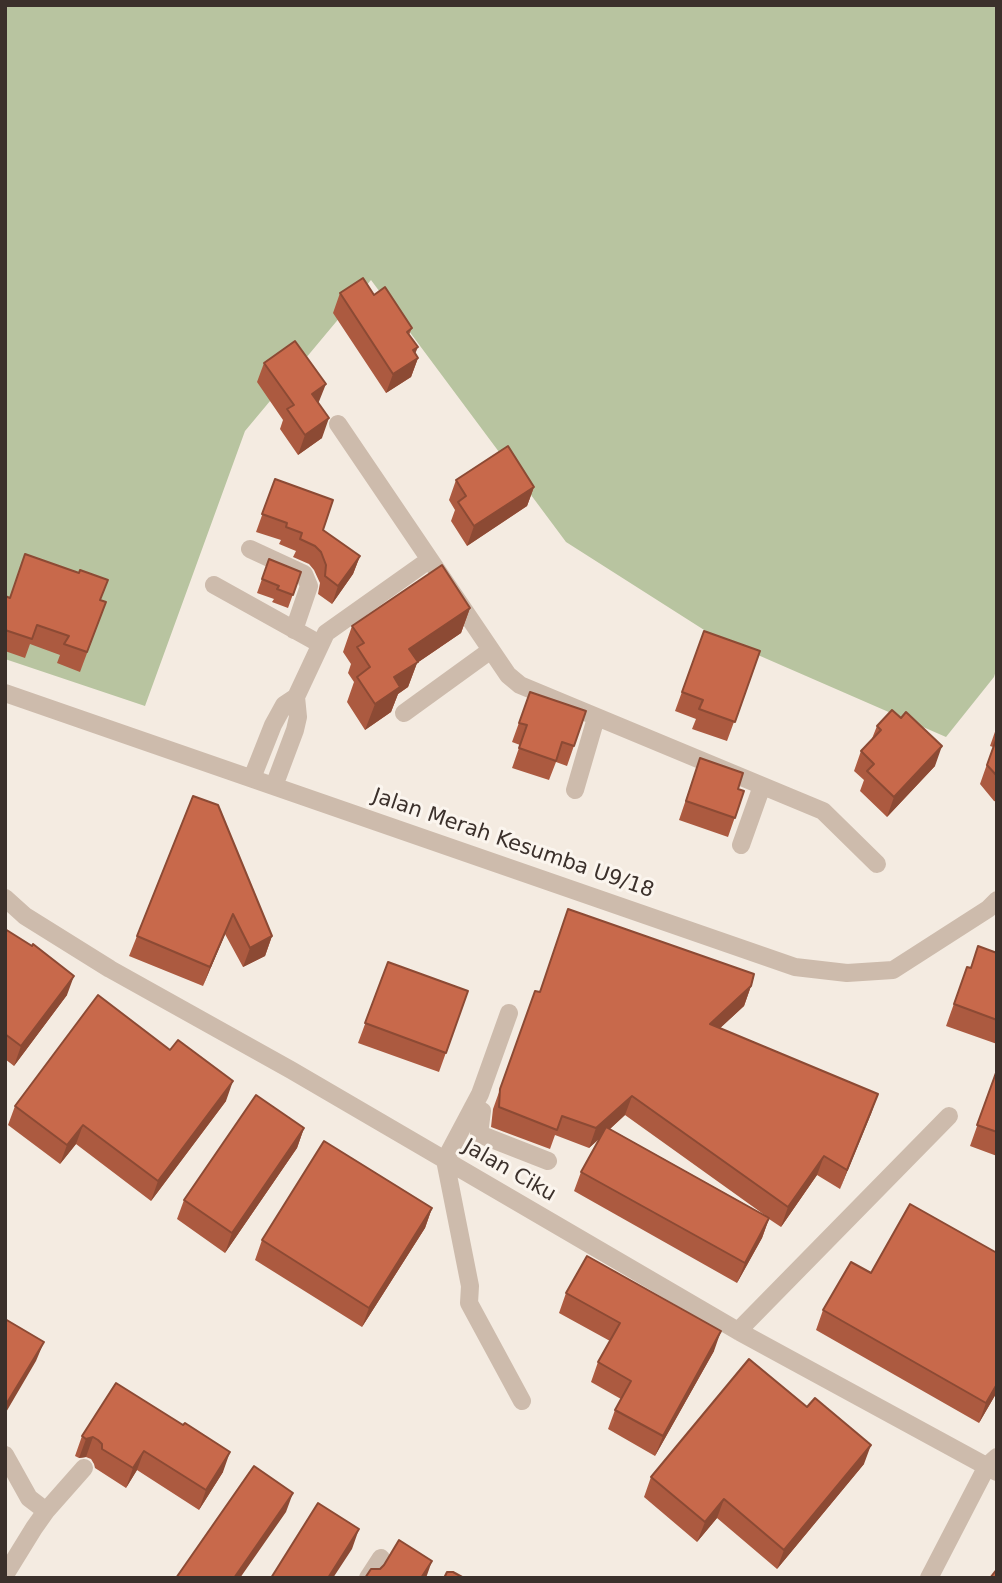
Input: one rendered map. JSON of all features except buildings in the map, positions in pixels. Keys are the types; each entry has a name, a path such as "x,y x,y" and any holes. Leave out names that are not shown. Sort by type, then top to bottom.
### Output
{"street":[{"path":"338,424 508,675 520,685 823,811 877,864"},
{"path":"250,550 304,574 309,586 294,630"},
{"path":"274,786 295,730 298,717 296,697 326,633 429,560"},
{"path":"214,585 320,644"},
{"path":"404,713 491,650"},
{"name":"Jalan Merah Kesumba U9/18","path":"5,693 795,967 847,973 893,970 997,900"},
{"path":"252,778 273,725 284,705 296,697"},
{"path":"575,790 596,718"},
{"path":"741,845 762,786"},
{"name":"Jalan Ciku","path":"5,898 25,916 110,970 291,1070 738,1331 993,1465"},
{"path":"509,1013 480,1094 445,1160 470,1286 469,1303 522,1401"},
{"path":"473,1107 482,1111 479,1134 548,1161"},
{"path":"738,1331 949,1116"},
{"path":"5,1455 29,1498 46,1511"},
{"path":"929,1578 993,1465"},
{"path":"6,1577 46,1511 84,1468"},
{"path":"368,1578 381,1558"}],"green space":[{"path":"5,5 997,5 997,667 994,677 946,737 712,635 566,542 371,280 245,431 145,706 5,659"}]}
